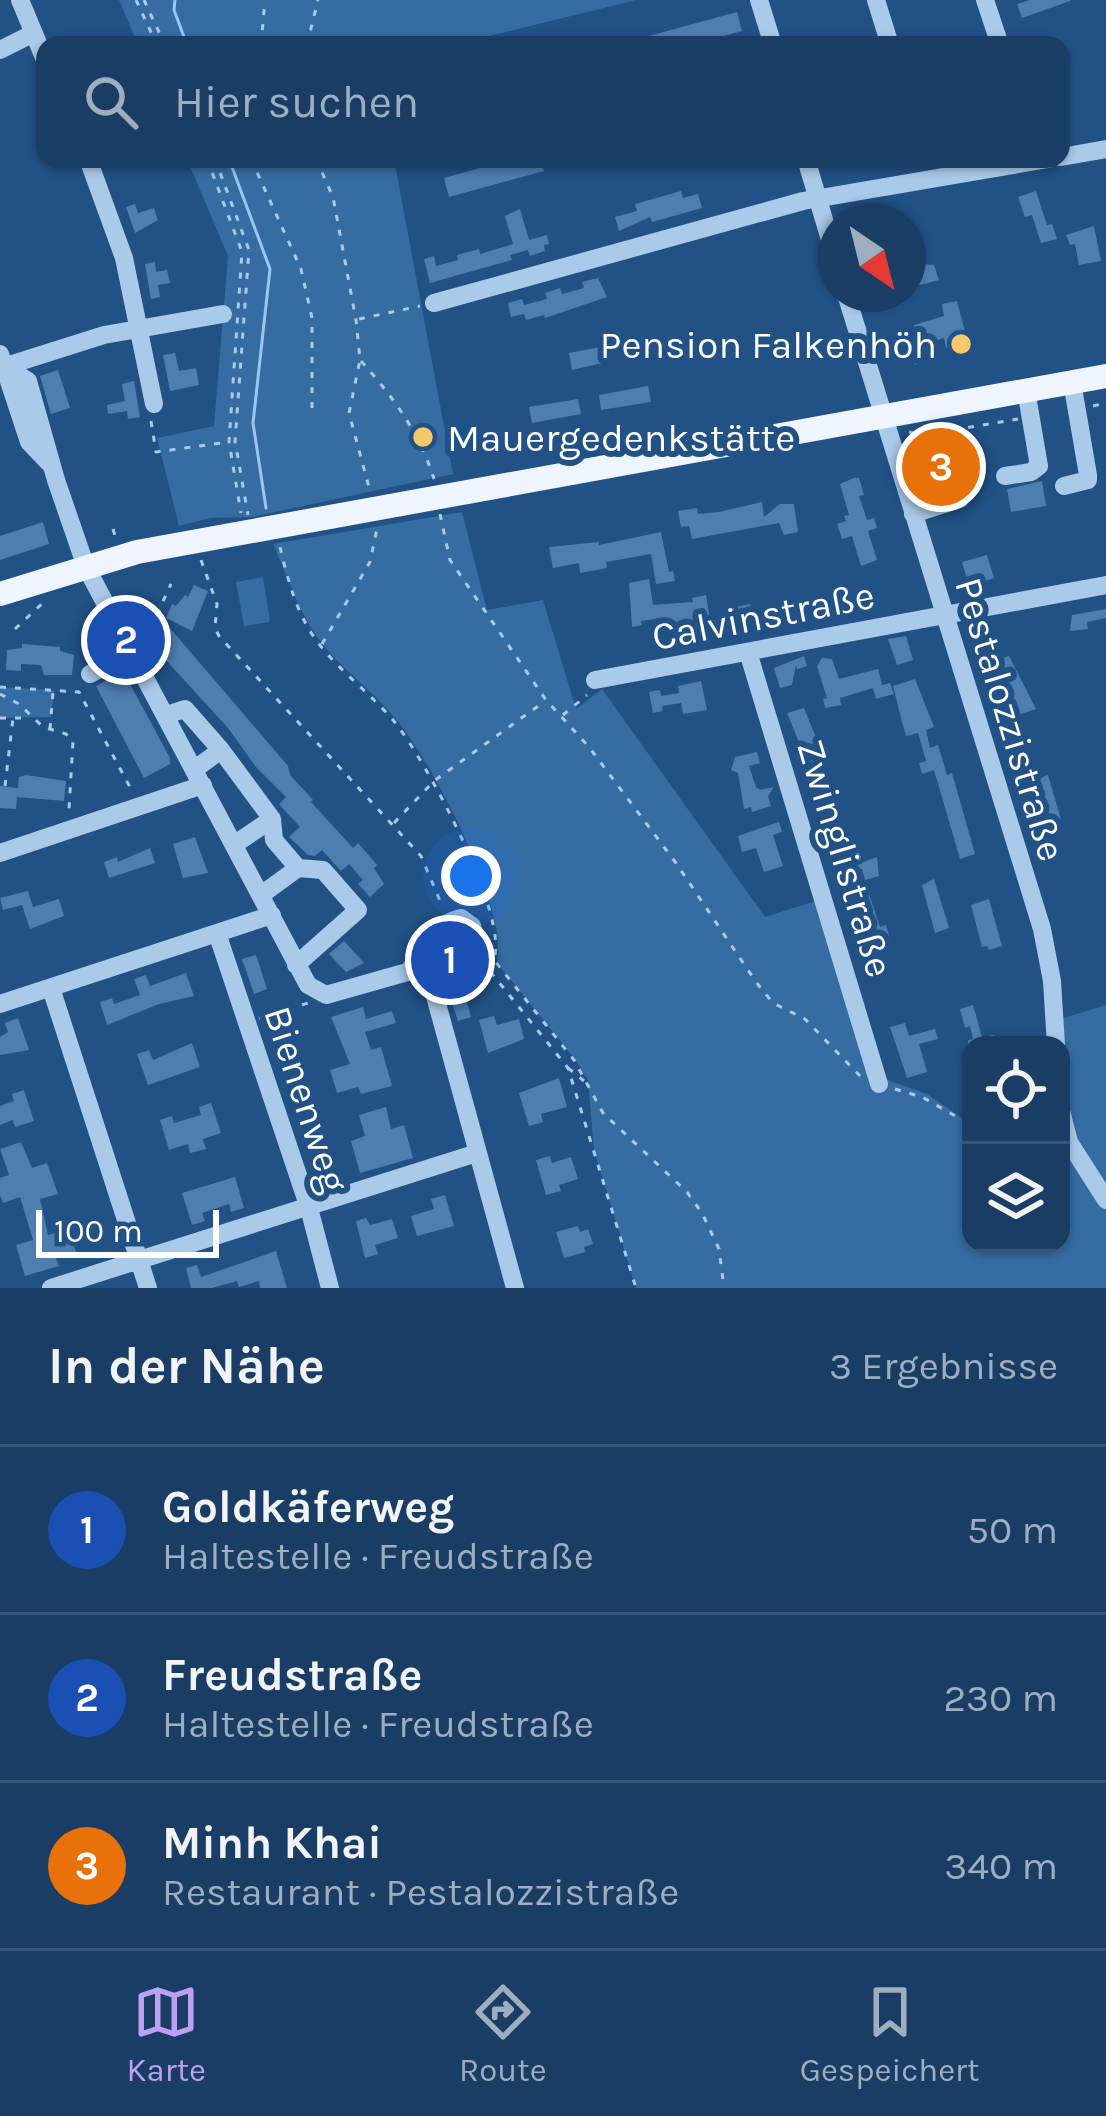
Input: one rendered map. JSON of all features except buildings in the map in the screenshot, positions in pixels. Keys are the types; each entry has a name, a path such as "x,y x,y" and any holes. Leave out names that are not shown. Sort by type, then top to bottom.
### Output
{"main road":[{"path":"0,594 137,552 892,423 1106,376"}],"street":[{"path":"20,0 36,38"},
{"path":"759,0 764,36"},
{"path":"876,0 887,36"},
{"path":"985,0 997,36"},
{"path":"0,50 34,33"},
{"path":"1070,155 1106,149"},
{"path":"91,168 124,258 154,404"},
{"path":"809,168 819,204"},
{"path":"925,168 928,180"},
{"path":"434,303 818,199 996,168"},
{"path":"2,363 104,335 236,312"},
{"name":"Pestalozzistraße","path":"852,312 892,423 913,514 1042,928 1055,1036"},
{"path":"2,363 28,381 86,567 296,965 316,993 326,995 418,969 478,957 472,926 460,918 448,921 429,938 418,969 478,1153 515,1288"},
{"path":"1064,486 1088,481 1072,382"},
{"path":"1005,476 1039,466 1026,390"},
{"path":"913,514 960,500"},
{"name":"Calvinstraße","path":"595,680 1106,585"},
{"path":"90,674 131,648"},
{"name":"Zwinglistraße","path":"748,652 879,1084"},
{"path":"166,715 185,709 221,750 272,819 274,840 298,868"},
{"path":"0,853 199,777 221,750"},
{"path":"235,844 272,819"},
{"path":"261,895 298,868 323,870 358,910 296,965"},
{"path":"0,1004 272,916"},
{"name":"Bienenweg","path":"217,933 309,1208 329,1288"},
{"path":"51,988 148,1288"},
{"path":"1070,1144 1106,1200"},
{"path":"51,1288 478,1153"}],"path":[{"path":"136,0 153,36"},
{"path":"144,0 161,36"},
{"path":"262,36 266,0"},
{"path":"309,36 318,0"},
{"path":"210,168 242,252 232,442 256,530 321,646 396,723 434,781 486,904 499,946 494,960"},
{"path":"218,168 249,250 236,312"},
{"path":"255,168 301,269 311,318 312,413"},
{"path":"320,168 332,197 356,320 360,360 349,413 375,508 370,562 321,646"},
{"path":"356,320 434,303"},
{"path":"360,360 406,416 434,480"},
{"path":"1076,409 1106,403"},
{"path":"154,404 149,408 156,452 232,442"},
{"path":"892,423 924,435 1030,417"},
{"path":"440,512 450,560 546,700 651,830 773,1003 805,1018 860,1078 922,1097 962,1120"},
{"path":"113,530 118,547"},
{"path":"196,542 217,604 219,636 421,856 448,921"},
{"path":"131,648 147,636 171,584"},
{"path":"15,629 59,588"},
{"path":"561,716 586,698 595,680"},
{"path":"0,687 79,692 131,789"},
{"path":"50,729 53,690"},
{"path":"0,694 73,741 69,809"},
{"path":"392,824 434,781 546,700"},
{"path":"0,718 31,718"},
{"path":"5,786 14,718"},
{"path":"478,957 494,960 574,1060 603,1113 687,1192 719,1249 724,1288"},
{"path":"478,957 568,1068 586,1082"},
{"path":"248,1021 308,1004 316,993"},
{"path":"568,1068 636,1288"}],"shaded area":[{"path":"119,0 636,0 490,36 134,36"},
{"path":"191,168 396,168 453,474 252,517 211,518 179,526 157,438 214,426 228,256"},
{"path":"462,512 487,610 543,600 576,709 602,689 765,917 825,898 885,1079 927,1094 962,1118 962,1252 1070,1252 1070,1036 1058,1036 1054,1021 1106,1005 1106,1288 636,1288 594,1150 588,1080 497,963 498,939 480,873 428,767 395,718 317,637 273,544"},
{"path":"263,577 270,622 244,626 236,582"},
{"path":"0,687 54,690 51,717 0,718"}],"waterway":[{"path":"175,0 184,36"},
{"path":"232,168 270,269 253,423 266,508"}],"place":[{"name":"Pension Falkenhöh","path":"961,344"},
{"name":"Mauergedenkstätte","path":"423,437"},
{"name":"Minh Khai","path":"941,467"},
{"name":"Freudstraße","path":"126,640"},
{"name":"Goldkäferweg","path":"450,960"}]}
